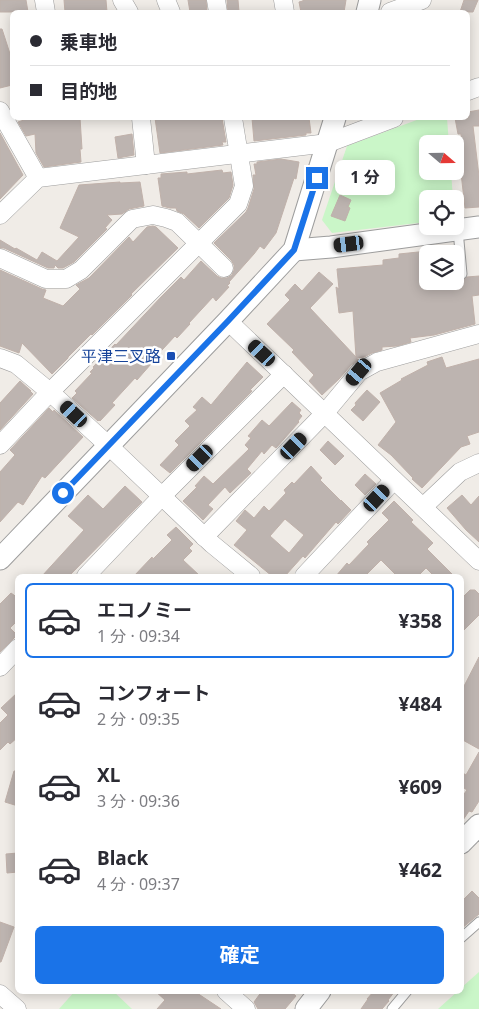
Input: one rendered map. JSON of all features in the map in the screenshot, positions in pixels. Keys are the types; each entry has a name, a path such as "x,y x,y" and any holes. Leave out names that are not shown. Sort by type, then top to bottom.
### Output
{"street":[{"path":"395,10 422,0"},
{"path":"3,110 38,178"},
{"path":"141,120 146,165"},
{"path":"0,445 50,392 238,204 244,186 234,120"},
{"path":"0,559 294,250 334,120"},
{"path":"0,215 38,178 328,143 389,120"},
{"path":"0,258 46,279 66,279 81,270 132,219 153,216 177,222 224,268"},
{"path":"294,250 469,228"},
{"path":"228,321 479,561"},
{"path":"204,536 324,414 359,372 377,362 479,334"},
{"path":"0,358 16,364 50,392 204,536 249,574"},
{"path":"88,574 162,496 284,374"},
{"path":"423,508 460,472 479,463"},
{"path":"306,574 394,480"},
{"path":"0,667 15,651"},
{"path":"0,994 17,1009"},
{"path":"229,994 246,1009"},
{"path":"306,1009 318,994"}],"lane":[{"path":"464,261 469,228"},
{"path":"464,935 479,922"},
{"path":"392,1009 404,994"}],"green space":[{"path":"417,120 447,120 448,135 419,135 419,180 452,180 452,190 419,190 419,223 332,233 322,220 347,146"},
{"path":"479,972 479,1009 438,1009 455,994 464,994 464,985"},
{"path":"72,994 116,994 132,1009 59,1009"}],"building":[{"path":"0,0 26,0 28,10 0,12"},
{"path":"64,0 106,0 107,10 65,10"},
{"path":"188,0 206,0 207,10 190,10"},
{"path":"227,0 238,0 239,10 228,10"},
{"path":"346,0 344,10 301,10 299,2"},
{"path":"464,0 478,0 473,12 461,10"},
{"path":"0,29 2,29 10,54 10,86 0,88"},
{"path":"479,110 479,126 473,126 479,176 479,207 465,208 462,180 464,180 464,135 458,134 455,120 470,120 470,112"},
{"path":"24,120 80,120 81,162 44,167 36,153 35,134 26,136 18,122"},
{"path":"155,120 222,120 226,142 222,142 223,145 160,153"},
{"path":"252,120 309,120 311,133 306,133 306,135 254,141"},
{"path":"0,133 23,175 0,199"},
{"path":"132,134 134,155 118,158 115,137"},
{"path":"281,159 299,162 296,179 294,178 276,233 264,249 260,246 229,282 227,286 229,287 216,301 213,297 177,338 175,336 150,363 137,380 135,378 112,403 115,405 98,421 72,398 77,393 75,391 92,373 90,372 93,367 115,344 181,277 184,280 201,261 221,278 227,278 232,275 234,265 214,243 246,212 254,189 253,175 256,175 254,164"},
{"path":"222,170 223,173 231,172 233,185 229,198 199,228 184,214 177,211 176,208 162,206 158,178 161,178 161,174 187,172 187,174"},
{"path":"140,182 144,206 129,209 122,214 107,215 112,220 105,228 107,229 74,262 63,268 58,268 55,265 54,268 48,268 4,248 0,248 0,240 37,260 42,252 57,261 79,237 60,228 79,185"},
{"path":"340,195 351,200 345,221 331,216"},
{"path":"153,226 178,248 52,374 22,343 19,353 0,346 0,270 46,290 43,298 63,306 80,289 76,285 89,278 129,237 133,242 147,227"},
{"path":"419,252 419,290 464,290 464,279 467,277 479,276 479,295 472,296 475,324 434,335 410,338 411,342 397,346 382,347 382,350 356,358 359,360 351,365 322,395 309,381 314,375 292,352 294,350 267,324 290,300 285,295 295,284 302,291 319,272 333,284 310,308 356,357 353,311 339,313 336,287 339,289 337,269 383,265 383,260 399,258 399,254"},
{"path":"442,357 446,368 479,359 479,432 467,436 470,444 461,447 422,488 391,455 378,445 396,422 380,393 401,379 428,365 427,362"},
{"path":"247,362 263,377 250,390 252,391 170,473 160,465 179,445 175,441 190,426 185,421 197,410 193,407 202,397 211,405"},
{"path":"20,381 33,394 0,430 0,403"},
{"path":"367,390 380,402 363,421 351,410"},
{"path":"292,402 301,410 299,413 302,416 299,422 276,448 272,445 264,454 262,451 247,469 251,473 230,493 225,487 208,505 213,509 203,520 183,501 197,487 195,486 204,476 213,484 249,449 245,445 251,438 248,436 262,420 269,426"},
{"path":"49,408 53,412 54,410 83,437 45,478 42,476 23,505 18,502 0,522 0,472 15,455 10,450"},
{"path":"328,441 344,456 335,465 320,450"},
{"path":"311,466 322,478 320,480 351,510 338,524 336,522 305,558 303,556 287,574 270,574 234,545 247,530 236,521 245,510 254,518 264,506 269,511 286,493 284,490 292,482 294,484","holes":["285,519 304,535 289,553 270,536"]},
{"path":"365,474 376,484 365,495 355,485"},
{"path":"125,486 142,502 71,574 44,574 84,530 68,516 88,495 103,509"},
{"path":"462,495 471,505 479,496 479,542 447,508"},
{"path":"394,501 413,520 411,522 433,543 427,549 452,574 432,574 426,568 420,574 395,574 381,560 367,574 338,574 347,563 349,565 369,544 367,542 389,520 382,513"},
{"path":"176,527 193,544 189,548 192,551 183,560 198,574 136,574 172,540 167,535"},
{"path":"470,590 475,590 479,594 479,615 464,630 464,596"},
{"path":"11,593 15,596 15,623 10,628 15,633 15,637 0,652 0,604"},
{"path":"479,657 479,749 464,741 464,686"},
{"path":"15,695 15,740 10,744 8,742 0,750 0,723 8,715 1,708"},
{"path":"479,752 479,801 472,812 469,811 464,818 464,794 467,790 464,788 464,774 466,775"},
{"path":"14,771 15,771 15,805 5,802"},
{"path":"15,853 15,872 7,873 6,854"},
{"path":"472,891 479,898 479,914 464,926 464,899"},
{"path":"0,922 14,927 1,962 0,962"},
{"path":"158,994 198,994 221,1009 157,1009 165,1000"},
{"path":"260,994 294,994 296,996 285,1009 258,1009 254,1002"},
{"path":"371,994 393,994 382,1009 361,1009"}],"place":[{"name":"平津三叉路","path":"171,356"}],"route":[{"path":"63,493 294,250 317,178"}]}
